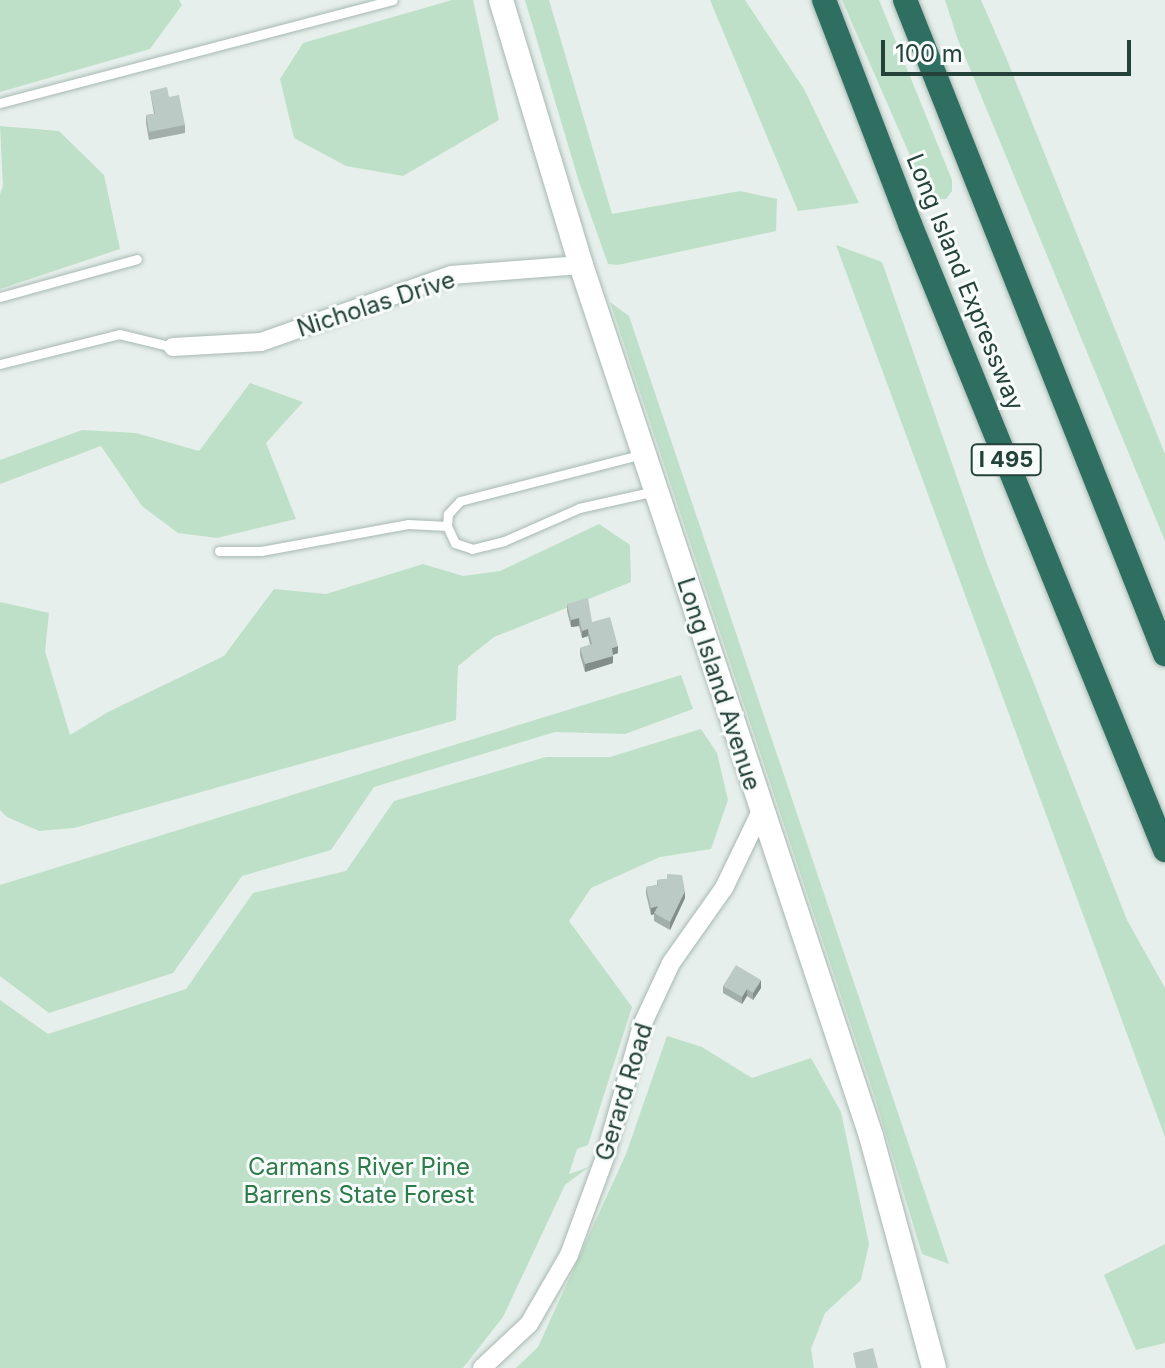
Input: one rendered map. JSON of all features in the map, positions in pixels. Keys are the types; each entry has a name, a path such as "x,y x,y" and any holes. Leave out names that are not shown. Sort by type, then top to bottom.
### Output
{"highway":[{"path":"810,0 852,67"},
{"name":"Long Island Expressway","path":"824,0 910,224 1165,850"},
{"name":"Long Island Expressway","path":"905,0 1165,654"},
{"path":"920,0 984,196"}],"street":[{"name":"Long Island Avenue","path":"501,0 581,265 871,1136 934,1368"},
{"name":"Nicholas Drive","path":"173,347 261,342 451,275 581,265"},
{"name":"Gerard Road","path":"482,1368 529,1324 569,1255 605,1157 642,1025 671,963 724,888 761,811"}],"lane":[{"path":"0,103 393,0"},
{"path":"0,297 137,259"},
{"path":"0,364 119,334 173,347"},
{"path":"643,454 460,501 448,514 447,526 455,543 472,549 504,541 579,508 655,491"},
{"path":"219,551 261,551 408,524 447,526"}],"green space":[{"path":"0,0 179,0 182,5 150,49 0,92"},
{"path":"452,0 473,0 499,120 403,176 346,166 294,138 280,79 303,43"},
{"path":"525,0 549,0 612,214 740,191 777,199 776,231 618,265 608,264 579,182"},
{"path":"710,0 745,0 804,89 859,203 798,211"},
{"path":"842,0 879,0 952,180 952,191 946,199 934,199 926,192"},
{"path":"945,0 981,0 1005,55 1165,454 1165,541 958,40"},
{"path":"0,126 59,131 104,175 120,249 0,289 0,194 3,186"},
{"path":"836,245 882,262 987,564 1127,920 1165,988 1165,1137"},
{"path":"610,302 629,316 949,1264 922,1254 875,1098"},
{"path":"250,383 303,402 266,443 296,519 217,538 178,533 142,506 101,446 0,484 0,460 82,430 136,433 199,451"},
{"path":"599,524 630,545 631,582 494,637 458,666 456,720 74,828 39,831 7,817 0,810 0,602 49,613 45,651 70,735 108,712 224,656 274,589 326,594 423,564 463,576 500,571"},
{"path":"681,675 693,709 625,734 555,732 374,787 331,850 242,876 173,973 49,1013 0,976 0,885"},
{"name":"Carmans River Pine Barrens State Forest","path":"701,729 717,753 728,800 711,849 660,857 591,888 569,921 632,1007 588,1145 577,1149 569,1174 589,1167 565,1185 503,1317 463,1368 0,1368 0,1000 48,1034 186,989 253,893 346,871 394,801 546,757 610,757"},
{"path":"667,1036 702,1047 752,1078 811,1058 841,1112 869,1244 861,1280 825,1313 811,1349 814,1368 516,1368 538,1347 626,1154"},
{"path":"1165,1244 1165,1343 1136,1350 1104,1275"}],"building":[{"path":"167,87 169,97 179,95 185,125 149,132 146,115 155,114 150,91"},
{"path":"588,598 592,622 610,617 618,646 612,648 613,656 585,664 580,648 592,644 588,629 582,631 579,618 571,620 567,604"},
{"path":"667,874 682,875 685,891 670,922 654,913 658,906 651,908 646,887 658,885 657,880 667,879"},
{"path":"736,965 761,980 753,993 747,989 742,997 723,986"},
{"path":"873,1348 878,1368 856,1368 853,1353"}]}
